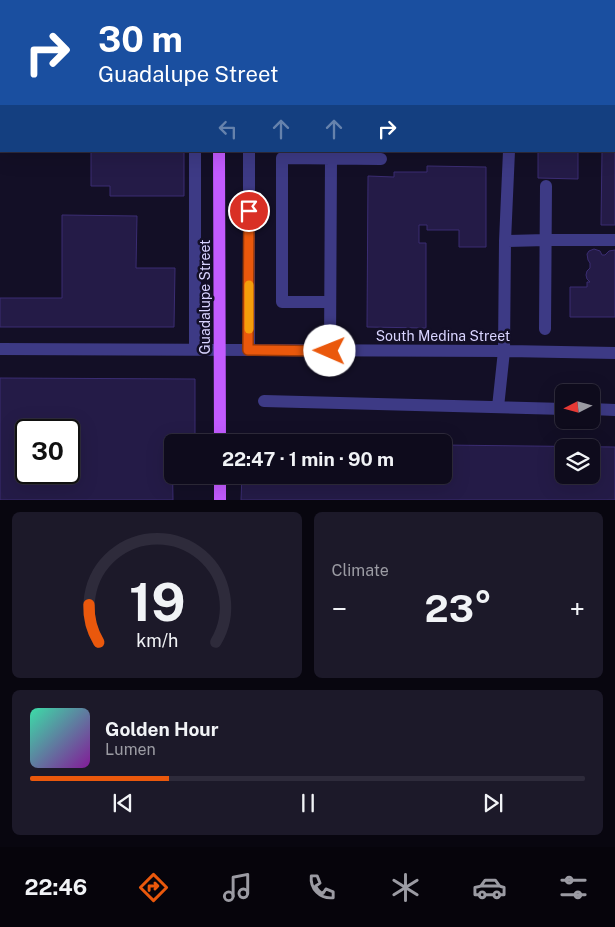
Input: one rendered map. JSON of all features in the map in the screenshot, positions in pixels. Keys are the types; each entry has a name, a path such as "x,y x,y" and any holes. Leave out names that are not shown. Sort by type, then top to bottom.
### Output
{"main road":[{"name":"Guadalupe Street","path":"219,152 220,434"},
{"path":"220,484 220,500"}],"street":[{"name":"Guadalupe Street","path":"195,152 195,350"},
{"path":"248,350 249,152"},
{"path":"498,407 504,351 505,241 509,152"},
{"path":"330,302 282,302 282,158 381,159"},
{"path":"330,351 331,158"},
{"path":"544,329 546,186"},
{"path":"505,241 615,240"},
{"name":"South Medina Street","path":"0,349 615,353"},
{"path":"264,401 555,408"},
{"path":"600,409 615,410"}],"building":[{"path":"91,152 184,152 184,196 110,196 110,186 91,186"},
{"path":"538,152 578,152 578,179 538,178"},
{"path":"602,152 615,152 615,225 601,225"},
{"path":"427,166 486,167 486,247 459,247 459,230 427,230 427,225 419,225 419,243 426,243 426,328 367,327 368,176 394,177 394,172 427,172"},
{"path":"62,215 137,216 136,268 175,268 174,327 0,327 0,298 62,298"},
{"path":"594,249 600,251 602,255 615,250 615,317 570,317 570,287 587,287 587,282 590,282 586,275 590,268 590,263 587,254"},
{"path":"0,378 195,379 195,434 164,434 164,484 173,484 173,500 0,500"},
{"path":"452,445 555,446 555,484 600,484 600,447 615,447 615,500 241,500 242,484 452,484"}],"slow traffic":[{"path":"249,285 249,329"}],"route":[{"path":"249,211 248,350 330,351"}]}
